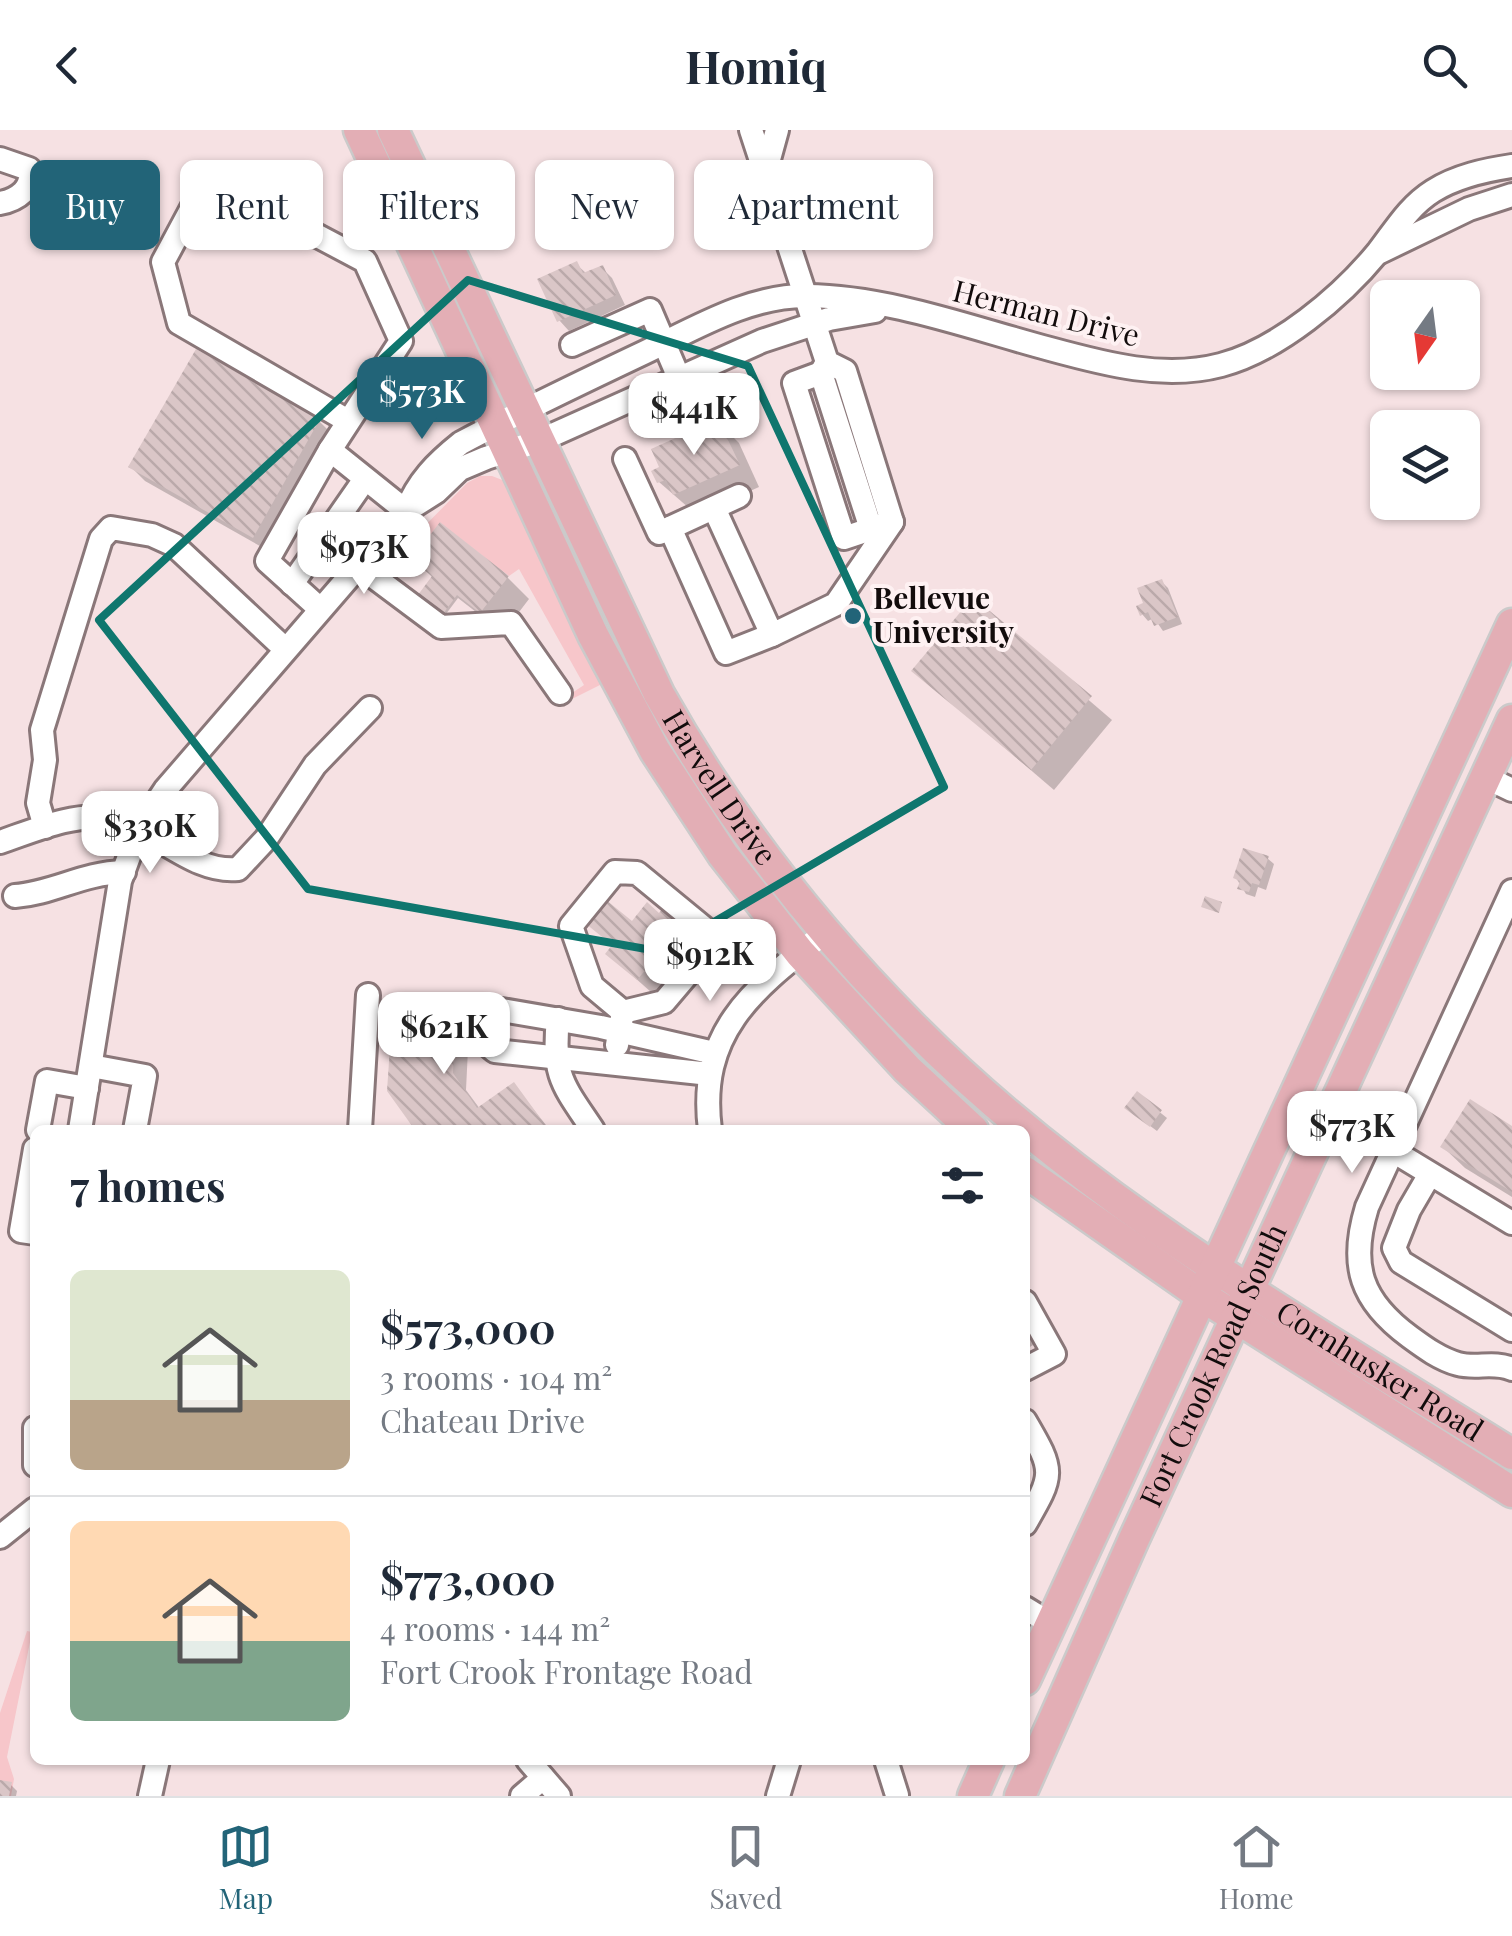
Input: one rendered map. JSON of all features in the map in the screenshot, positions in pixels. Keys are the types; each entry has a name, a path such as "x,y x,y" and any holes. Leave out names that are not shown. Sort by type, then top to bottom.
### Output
{"main road":[{"name":"Harvell Drive","path":"359,130 593,635 655,751 724,855 800,953 907,1069 968,1125"},
{"name":"Harvell Drive","path":"392,130 632,642 683,737 756,843 826,932 910,1024 1024,1125"},
{"name":"Fort Crook Road South","path":"1030,1655 1038,1616 1202,1296 1512,624"},
{"name":"Fort Crook Road South","path":"1020,1796 1236,1318 1499,784 1512,720"},
{"name":"Harvell Drive","path":"1030,1130 1114,1195 1250,1289"},
{"path":"1030,1176 1202,1296"},
{"name":"Cornhusker Road","path":"1250,1289 1508,1471"},
{"name":"Cornhusker Road","path":"1202,1296 1508,1471"},
{"path":"973,1796 986,1765"}],"street":[{"path":"751,130 762,160"},
{"path":"769,160 777,130"},
{"path":"0,159 21,164 31,176 24,192 0,203"},
{"name":"Herman Drive","path":"406,511 428,472 461,443 727,314 778,299 804,296 861,300 1141,370 1219,366 1249,356 1315,314 1376,254 1397,224 1434,190 1460,178 1512,166"},
{"path":"319,608 267,561 330,450 401,341 365,261 208,178 163,262 180,323 348,421"},
{"name":"Herman Drive","path":"1376,254 1469,209 1512,195"},
{"path":"790,250 824,368"},
{"path":"572,345 650,310 679,378"},
{"name":"Herman Drive","path":"406,511 424,502 460,469 539,441 762,341 858,312 904,310"},
{"path":"670,528 726,652 836,604 882,526 845,371 824,368 794,384 844,538 882,526"},
{"path":"81,1125 124,872 139,829 165,790 284,648 406,511 330,450"},
{"path":"625,459 659,534 740,496"},
{"path":"292,584 365,479"},
{"path":"714,508 772,635"},
{"path":"45,827 38,803 45,760 42,730 101,539 110,528 152,535 174,545 284,648"},
{"path":"358,565 441,627 511,623 560,693"},
{"path":"0,842 60,822 108,818 219,868 238,869 266,839 314,765 370,708"},
{"path":"15,896 34,894 98,872 124,872"},
{"path":"614,1063 620,1021 592,986 571,926 615,872 637,873 704,928 710,938 709,949 664,1002 620,1021"},
{"path":"1509,1362 1470,1368 1432,1353 1389,1322 1374,1304 1363,1283 1358,1256 1359,1233 1393,1151 1512,891"},
{"path":"710,1125 712,1064 734,1014 768,979 826,932"},
{"path":"360,1125 368,995"},
{"path":"491,1011 558,1020 620,1021 712,1064 614,1063 491,1049 491,1011"},
{"path":"558,1020 554,1057 564,1090 589,1125"},
{"path":"39,1125 46,1081 145,1076 137,1125"},
{"path":"1393,1151 1512,1223"},
{"path":"1430,1174 1408,1210 1394,1248 1401,1262 1512,1330"},
{"path":"30,1178 21,1231 30,1232"},
{"path":"1030,1311 1054,1354 1030,1366"},
{"path":"1030,1430 1047,1459 1048,1472 1047,1484 1030,1512"},
{"path":"0,1537 30,1513"},
{"path":"150,1796 157,1765"},
{"path":"778,1796 787,1765"},
{"path":"888,1765 897,1796"},
{"path":"522,1796 544,1778"}],"highlighted area":[{"path":"468,280 748,366 944,787 663,952 308,889 99,620"}],"shaded area":[{"path":"480,476 510,483 606,682 572,699 569,695 584,685 519,569 509,576 440,523 411,560 397,554 467,483"},
{"path":"27,1631 30,1632 7,1757 14,1779 11,1796 0,1796 0,1713"}],"building":[{"path":"577,261 583,273 603,265 616,295 557,322 537,279"},
{"path":"196,349 320,419 253,538 128,467"},
{"path":"718,419 740,465 673,495 666,480 657,483 651,471 659,467 651,449"},
{"path":"440,522 509,576 480,613 457,595 440,618 415,599 432,576 411,560"},
{"path":"1162,579 1178,617 1154,626 1148,612 1140,616 1136,606 1143,603 1137,588"},
{"path":"973,597 1092,696 1031,770 911,671"},
{"path":"1243,848 1269,856 1259,885 1252,883 1249,892 1237,889 1240,881 1233,878"},
{"path":"600,895 632,921 647,902 659,913 667,903 687,919 664,947 664,960 652,962 637,980 605,954 612,945 580,919"},
{"path":"1205,896 1222,902 1219,913 1201,907"},
{"path":"378,1008 475,1014 474,1037 455,1036 453,1073 477,1108 514,1082 545,1125 411,1125 387,1091 391,1032 377,1031"},
{"path":"1137,1091 1162,1110 1150,1127 1124,1108"},
{"path":"1470,1099 1512,1126 1512,1192 1440,1147"},
{"path":"0,1780 12,1782 9,1796 0,1796"}],"place":[{"name":"Bellevue University","path":"853,616"}]}
